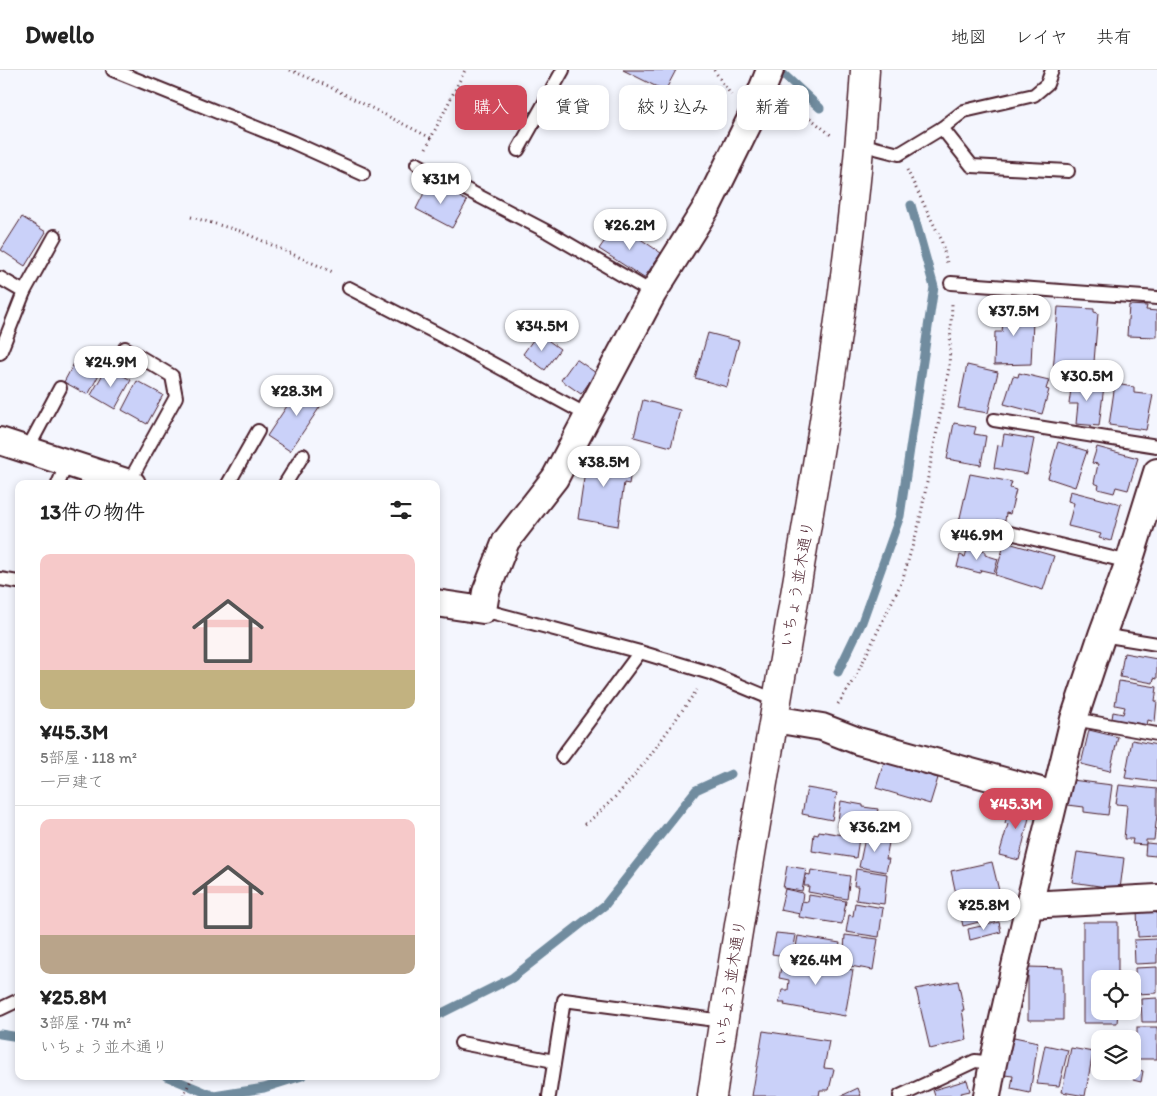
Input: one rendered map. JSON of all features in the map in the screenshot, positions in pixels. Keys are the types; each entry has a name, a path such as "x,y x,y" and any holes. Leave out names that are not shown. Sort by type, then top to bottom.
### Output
{"street":[{"name":"いちょう並木通り","path":"712,1096 826,415 848,142 865,70"},
{"path":"440,603 483,610 486,592 506,540 555,478 653,294 708,205 750,120 768,74"},
{"path":"0,442 26,450 63,473 110,480"},
{"path":"987,1096 1029,905 1074,718 1129,562 1157,472"},
{"path":"776,710 858,742 1055,795"},
{"path":"1029,905 1157,898"}],"lane":[{"path":"114,70 292,142 363,174"},
{"path":"518,150 563,70"},
{"path":"848,142 899,154 942,128 964,111 1034,95 1047,84 1052,70"},
{"path":"942,128 972,166 1068,171"},
{"path":"417,164 548,232 653,294"},
{"path":"0,354 24,292 55,236"},
{"path":"0,278 24,292"},
{"path":"951,283 1157,298"},
{"path":"349,288 587,415"},
{"path":"125,348 172,376 176,397 132,480"},
{"path":"26,450 60,388"},
{"path":"994,420 1157,446"},
{"path":"230,480 258,431"},
{"path":"288,480 304,455"},
{"path":"1006,532 1129,562"},
{"path":"0,579 15,582"},
{"path":"483,610 640,652 710,674 776,710"},
{"path":"1102,635 1157,644"},
{"path":"562,757 640,652"},
{"path":"1074,718 1157,734"},
{"path":"549,1096 564,1000 724,1021"},
{"path":"0,1009 15,1002"},
{"path":"461,1042 554,1061"},
{"path":"900,1096 975,1061 993,1063"}],"path":[{"path":"290,70 326,85 431,138"},
{"path":"417,164 465,70"},
{"path":"768,74 848,142"},
{"path":"822,727 853,682 902,582 919,524 949,368 952,306 951,283 941,239 899,154"},
{"path":"191,217 240,231 285,250 345,277 349,288"},
{"path":"585,824 600,812 636,773 710,674"},
{"path":"183,1096 190,1080"}],"building":[{"path":"623,70 676,70 668,85 653,85"},
{"path":"430,181 467,201 452,228 416,209"},
{"path":"22,217 46,232 25,266 1,250"},
{"path":"617,223 661,253 644,278 599,249"},
{"path":"1001,304 1027,304 1027,321 1033,321 1031,364 994,365 995,332 1002,332 1003,322 1000,322"},
{"path":"1129,305 1147,306 1146,310 1157,311 1157,337 1127,336"},
{"path":"1058,307 1094,309 1094,312 1098,313 1093,374 1053,372"},
{"path":"538,333 560,349 545,370 523,354"},
{"path":"708,333 739,341 727,387 695,378"},
{"path":"79,354 103,367 88,395 64,382"},
{"path":"576,359 596,373 581,394 561,380"},
{"path":"967,365 998,372 988,413 958,408"},
{"path":"107,367 131,380 115,409 91,395"},
{"path":"1019,373 1049,380 1046,389 1049,390 1042,414 1004,404 1013,376 1018,377"},
{"path":"137,381 163,395 147,424 122,410"},
{"path":"1072,381 1104,386 1099,426 1076,424 1078,404 1069,404"},
{"path":"303,382 326,398 290,451 267,436"},
{"path":"1115,384 1134,387 1134,393 1153,395 1146,430 1109,425"},
{"path":"643,400 680,410 671,447 634,437"},
{"path":"954,423 976,427 974,434 986,436 981,465 947,459"},
{"path":"1004,434 1034,439 1027,474 994,468 998,445 1002,446"},
{"path":"1058,442 1087,451 1075,487 1048,478"},
{"path":"1097,447 1138,458 1128,490 1116,487 1114,493 1098,489 1099,485 1094,483 1098,464 1092,463"},
{"path":"588,451 633,458 629,484 624,483 618,526 578,519"},
{"path":"970,474 1012,482 1010,488 1016,490 1010,514 1006,513 1005,521 997,520 994,530 959,522"},
{"path":"1070,491 1121,504 1111,541 1099,538 1101,534 1068,526 1074,503 1068,501"},
{"path":"1005,542 1054,556 1043,590 995,575"},
{"path":"968,546 985,551 985,555 998,559 994,573 981,570 980,573 957,567 960,555 965,557"},
{"path":"1124,653 1157,659 1157,679 1154,678 1153,683 1120,677"},
{"path":"1119,681 1157,687 1155,722 1148,720 1147,725 1112,719 1113,712 1123,714 1125,707 1115,705"},
{"path":"1089,730 1118,737 1110,771 1081,764"},
{"path":"1132,740 1157,745 1157,782 1125,778"},
{"path":"884,762 938,778 930,804 876,788"},
{"path":"1072,780 1112,785 1108,815 1084,812 1084,807 1068,805"},
{"path":"1119,785 1157,789 1157,815 1154,840 1146,840 1146,845 1132,844 1133,839 1124,839 1127,805 1116,804"},
{"path":"807,788 837,793 832,820 802,814"},
{"path":"841,801 878,809 877,814 888,816 886,833 837,826"},
{"path":"1011,801 1032,805 1019,860 999,855 1008,824 1005,823"},
{"path":"844,829 860,832 856,858 812,851 814,834 818,835 819,831 843,835"},
{"path":"866,833 890,837 886,859 889,859 886,872 859,867"},
{"path":"1146,843 1157,844 1156,856 1145,855"},
{"path":"1077,852 1124,858 1120,889 1072,882"},
{"path":"992,862 1004,911 1003,916 963,926 951,871"},
{"path":"787,866 806,869 802,891 783,888"},
{"path":"856,869 887,874 884,904 856,900 858,886 854,886"},
{"path":"811,870 850,876 847,899 808,892 809,886 804,886 806,874 810,875"},
{"path":"785,889 803,893 800,914 780,910"},
{"path":"809,895 846,901 842,924 799,917 802,901 808,902"},
{"path":"855,903 883,908 879,937 846,932 849,915 853,916"},
{"path":"1137,909 1157,909 1157,936 1138,937"},
{"path":"999,922 1001,932 970,940 968,929"},
{"path":"1083,922 1118,922 1118,970 1091,970 1091,1020 1117,1020 1117,1023 1083,1023"},
{"path":"776,933 796,935 792,957 772,954"},
{"path":"845,935 878,939 873,970 850,966 850,962 846,961 847,951 844,951"},
{"path":"798,936 840,943 836,965 794,958"},
{"path":"1157,939 1157,963 1135,964 1134,940"},
{"path":"783,957 853,970 845,1016 779,1003 782,990 788,990 789,980 779,978"},
{"path":"1028,967 1063,968 1063,1020 1028,1020"},
{"path":"1157,967 1157,993 1141,994 1141,970 1135,970 1135,968"},
{"path":"958,981 964,1010 962,1010 967,1040 930,1049 916,989"},
{"path":"1157,998 1157,1022 1142,1022 1141,999"},
{"path":"1137,1027 1157,1027 1157,1059 1141,1059 1141,1030 1137,1030"},
{"path":"763,1031 829,1041 824,1068 834,1069 829,1090 820,1090 819,1096 752,1096"},
{"path":"1014,1037 1038,1042 1030,1093 1011,1089 1013,1076 1004,1075 1010,1040 1013,1041"},
{"path":"1045,1045 1068,1050 1059,1086 1037,1084"},
{"path":"1071,1048 1091,1052 1091,1063 1085,1096 1062,1092"},
{"path":"1141,1070 1143,1071 1141,1082 1133,1080 1141,1080"},
{"path":"967,1080 970,1091 961,1093 962,1096 935,1096 933,1090"},
{"path":"858,1088 861,1096 841,1096"}],"waterway":[{"path":"779,70 820,108"},
{"path":"838,672 862,622 900,516 934,287 911,205"},
{"path":"440,1014 512,978 605,905 696,790 731,774"},
{"path":"0,1034 15,1036"},
{"path":"176,1080 214,1096 264,1088 289,1080"}]}
